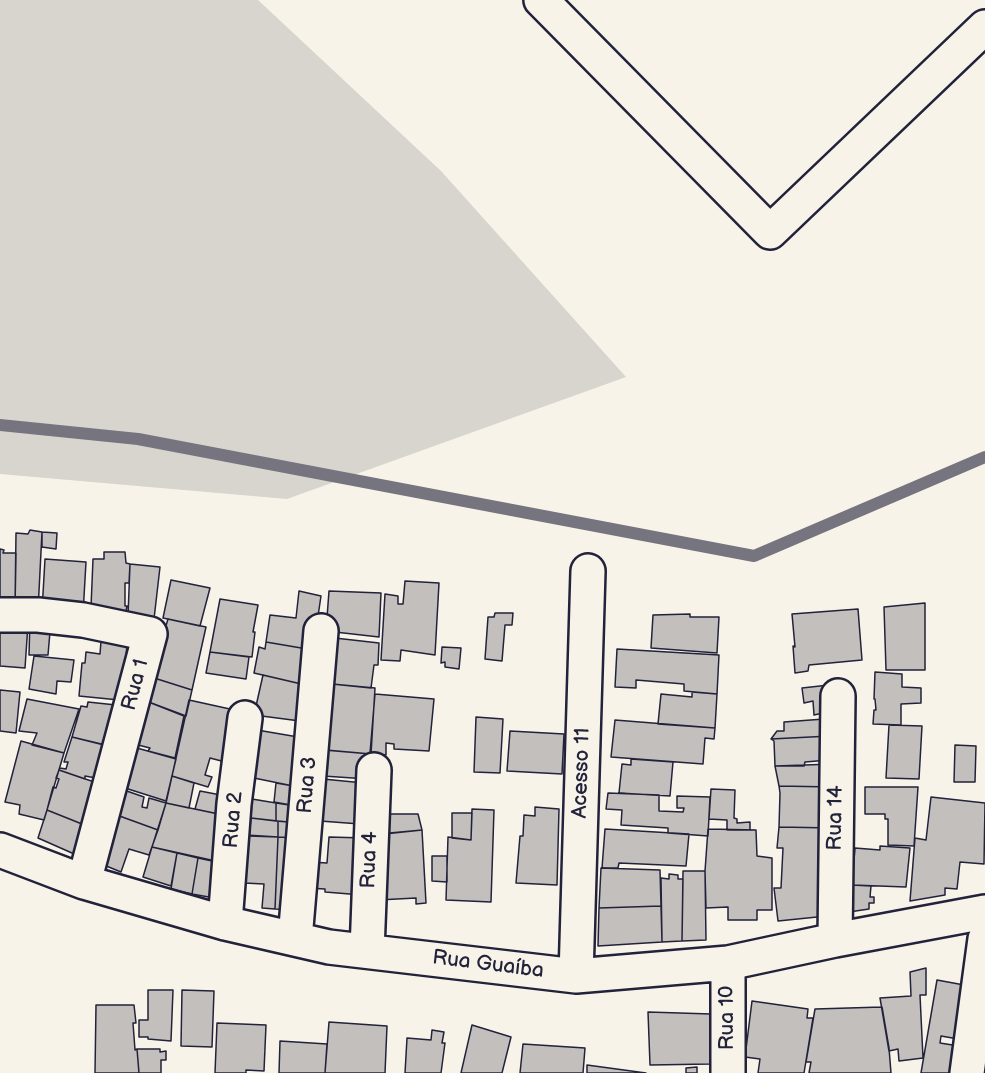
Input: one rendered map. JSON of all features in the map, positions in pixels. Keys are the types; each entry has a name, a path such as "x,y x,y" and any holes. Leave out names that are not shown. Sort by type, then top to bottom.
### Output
{"street":[{"path":"541,0 770,232 985,27"},
{"name":"Acesso 11","path":"576,975 588,571"},
{"name":"Rua 1","path":"0,615 38,615 83,620 150,634 84,882"},
{"name":"Rua 3","path":"295,939 321,631"},
{"name":"Rua 14","path":"835,940 838,696"},
{"name":"Rua 2","path":"225,923 234,804 246,718"},
{"name":"Rua 4","path":"367,951 374,770"},
{"name":"Rua Guaíba","path":"0,850 84,882 225,923 329,947 576,975 728,963 985,912"},
{"path":"967,1073 985,939"},
{"name":"Rua 10","path":"728,963 728,1073"}],"shaded area":[{"path":"0,0 258,0 441,171 626,377 287,499 0,474"}],"building":[{"path":"30,530 42,532 38,611 15,609 16,533 28,534"},
{"path":"42,532 57,533 56,549 42,547"},
{"path":"0,549 4,550 3,553 16,553 15,609 0,609"},
{"path":"104,552 125,552 126,563 130,564 129,583 125,583 125,606 127,606 125,617 91,607 93,559 104,559"},
{"path":"45,559 86,562 83,614 42,611"},
{"path":"130,564 160,567 154,619 128,616"},
{"path":"171,580 210,588 200,626 163,618"},
{"path":"405,581 439,583 435,655 401,650 400,661 381,660 385,594 398,596 398,604 403,604"},
{"path":"299,591 321,596 313,650 266,642 270,615 296,618"},
{"path":"329,591 381,593 379,637 326,631"},
{"path":"220,599 258,605 253,632 255,632 252,657 210,652"},
{"path":"925,603 925,670 886,670 884,607"},
{"path":"858,609 862,660 809,665 808,671 795,673 792,614"},
{"path":"495,613 513,613 512,625 505,625 502,661 485,659 488,617 494,617"},
{"path":"690,614 690,617 719,617 717,653 651,648 653,615"},
{"path":"30,619 51,620 48,655 29,655"},
{"path":"168,619 206,627 192,690 151,677"},
{"path":"0,624 28,624 25,668 0,666"},
{"path":"326,637 379,643 378,665 374,665 371,688 332,684"},
{"path":"101,641 127,644 126,658 134,659 129,701 79,696 82,663 85,663 86,652 100,654"},
{"path":"266,642 313,650 310,686 254,673 259,647 265,649"},
{"path":"442,647 461,648 459,669 445,667 445,662 441,663"},
{"path":"617,649 719,655 717,694 684,691 684,684 636,680 636,688 615,687"},
{"path":"210,652 249,657 246,679 206,673"},
{"path":"34,656 74,660 71,682 57,681 56,694 29,689"},
{"path":"875,672 902,674 902,687 921,688 921,703 901,704 901,725 873,724 874,710 876,710"},
{"path":"263,675 310,686 300,721 254,715"},
{"path":"151,677 192,690 186,716 146,701"},
{"path":"332,684 375,688 371,754 324,750"},
{"path":"829,685 832,711 814,715 813,701 804,703 802,688"},
{"path":"0,690 20,692 16,733 0,731"},
{"path":"692,692 717,694 715,728 658,724 661,694 692,697"},
{"path":"375,694 434,699 429,751 394,749 394,744 386,743 386,755 370,753"},
{"path":"27,699 79,709 64,753 32,745 37,733 19,731"},
{"path":"141,699 184,716 175,758 148,751 150,748 134,744"},
{"path":"189,700 239,711 229,763 210,758 205,775 212,777 208,787 172,776"},
{"path":"88,702 116,705 104,745 72,737 81,706 87,707"},
{"path":"476,717 503,719 500,773 474,772"},
{"path":"824,719 830,736 771,739 777,731 784,731 784,722"},
{"path":"615,720 715,728 714,739 705,738 703,764 611,757"},
{"path":"889,725 922,726 919,779 886,778"},
{"path":"257,730 310,739 303,788 249,777"},
{"path":"510,731 564,734 562,774 507,771"},
{"path":"830,736 829,760 805,762 804,766 775,766 774,741 771,739"},
{"path":"72,737 114,747 96,778 85,776 85,779 59,770 60,768 66,769 68,762 64,762"},
{"path":"21,741 64,753 44,820 19,814 20,805 5,802"},
{"path":"955,745 976,746 975,782 954,782"},
{"path":"137,748 176,759 166,801 125,788"},
{"path":"326,750 371,754 368,779 323,776"},
{"path":"631,759 673,762 670,796 619,793 622,764 631,765"},
{"path":"834,764 833,787 779,786 775,766"},
{"path":"59,770 103,785 87,826 47,810 53,787 56,788 59,779 56,778"},
{"path":"172,776 194,783 189,808 166,803"},
{"path":"323,779 364,783 360,824 320,821"},
{"path":"276,783 305,788 302,807 274,802"},
{"path":"779,786 833,787 832,828 779,827"},
{"path":"865,787 918,787 914,846 888,845 888,819 885,819 885,814 865,814"},
{"path":"121,789 144,797 142,807 147,808 149,798 166,803 158,830 114,814"},
{"path":"711,789 735,790 734,818 737,819 737,823 750,822 750,830 727,830 727,820 709,819"},
{"path":"200,791 231,797 228,816 195,809"},
{"path":"608,793 659,795 659,811 683,812 684,808 677,808 677,796 710,797 708,836 668,833 668,828 621,825 622,810 606,809"},
{"path":"931,797 985,803 984,864 960,862 957,889 945,888 945,895 910,901 915,838 926,840"},
{"path":"252,799 276,803 276,821 251,818"},
{"path":"166,803 228,816 220,862 152,847"},
{"path":"276,803 302,807 300,823 276,821"},
{"path":"535,807 559,809 557,885 516,883 524,815 535,816"},
{"path":"472,809 494,810 491,902 446,900 448,837 471,840"},
{"path":"47,810 87,826 81,857 38,838"},
{"path":"452,813 472,813 471,840 452,838"},
{"path":"114,814 158,830 149,855 129,849 121,872 99,863"},
{"path":"381,814 418,814 422,830 379,834"},
{"path":"251,818 278,821 278,837 249,836"},
{"path":"278,821 298,823 297,838 278,837"},
{"path":"779,827 832,828 827,916 778,921 774,888 781,888 783,848 777,848"},
{"path":"605,829 689,834 686,866 619,863 618,868 602,868"},
{"path":"708,829 756,830 757,856 772,858 772,910 757,910 757,920 728,920 728,907 706,908 705,871"},
{"path":"422,830 426,903 416,904 416,898 378,900 375,835"},
{"path":"246,835 278,837 275,909 262,908 264,884 244,883"},
{"path":"278,837 297,838 295,910 275,909"},
{"path":"329,837 365,838 362,895 307,888 309,862 327,863"},
{"path":"880,846 910,848 906,887 852,885 855,848 880,850"},
{"path":"152,847 177,853 171,886 143,877"},
{"path":"177,853 198,858 192,894 171,889"},
{"path":"432,856 447,856 447,882 432,881"},
{"path":"198,858 226,864 220,899 192,894"},
{"path":"601,868 660,870 661,906 599,908"},
{"path":"683,871 705,871 706,940 682,941"},
{"path":"669,874 678,875 678,879 683,879 682,941 662,942 661,878 669,879"},
{"path":"852,885 871,886 870,897 874,897 874,903 869,903 869,909 849,912"},
{"path":"661,906 662,942 598,946 599,908"},
{"path":"926,968 926,995 920,995 923,1058 899,1061 898,1049 889,1051 880,998 911,996 910,972"},
{"path":"937,980 975,987 964,1040 941,1036 940,1043 965,1047 961,1073 921,1073"},
{"path":"148,990 173,990 171,1041 139,1037 139,1020 148,1020"},
{"path":"182,990 214,991 212,1047 181,1046"},
{"path":"752,1001 808,1009 807,1018 813,1018 804,1073 758,1073 760,1059 745,1057"},
{"path":"96,1005 134,1005 136,1023 133,1023 139,1073 95,1073"},
{"path":"882,1007 891,1073 809,1073 811,1062 806,1062 815,1009"},
{"path":"648,1012 711,1014 710,1064 650,1065"},
{"path":"329,1022 387,1026 385,1073 325,1073"},
{"path":"217,1023 266,1025 264,1071 215,1073"},
{"path":"472,1025 511,1037 502,1073 461,1073"},
{"path":"432,1030 444,1032 442,1043 445,1043 441,1073 405,1073 407,1038 431,1040"},
{"path":"280,1041 327,1044 325,1073 279,1073"},
{"path":"523,1044 585,1048 583,1073 520,1073"},
{"path":"137,1049 166,1051 166,1060 161,1060 161,1073 139,1073"},
{"path":"587,1065 646,1073 587,1073"},
{"path":"697,1067 697,1073 686,1073 686,1068"}],"waterway":[{"path":"0,425 138,439 754,556 985,457"}]}
